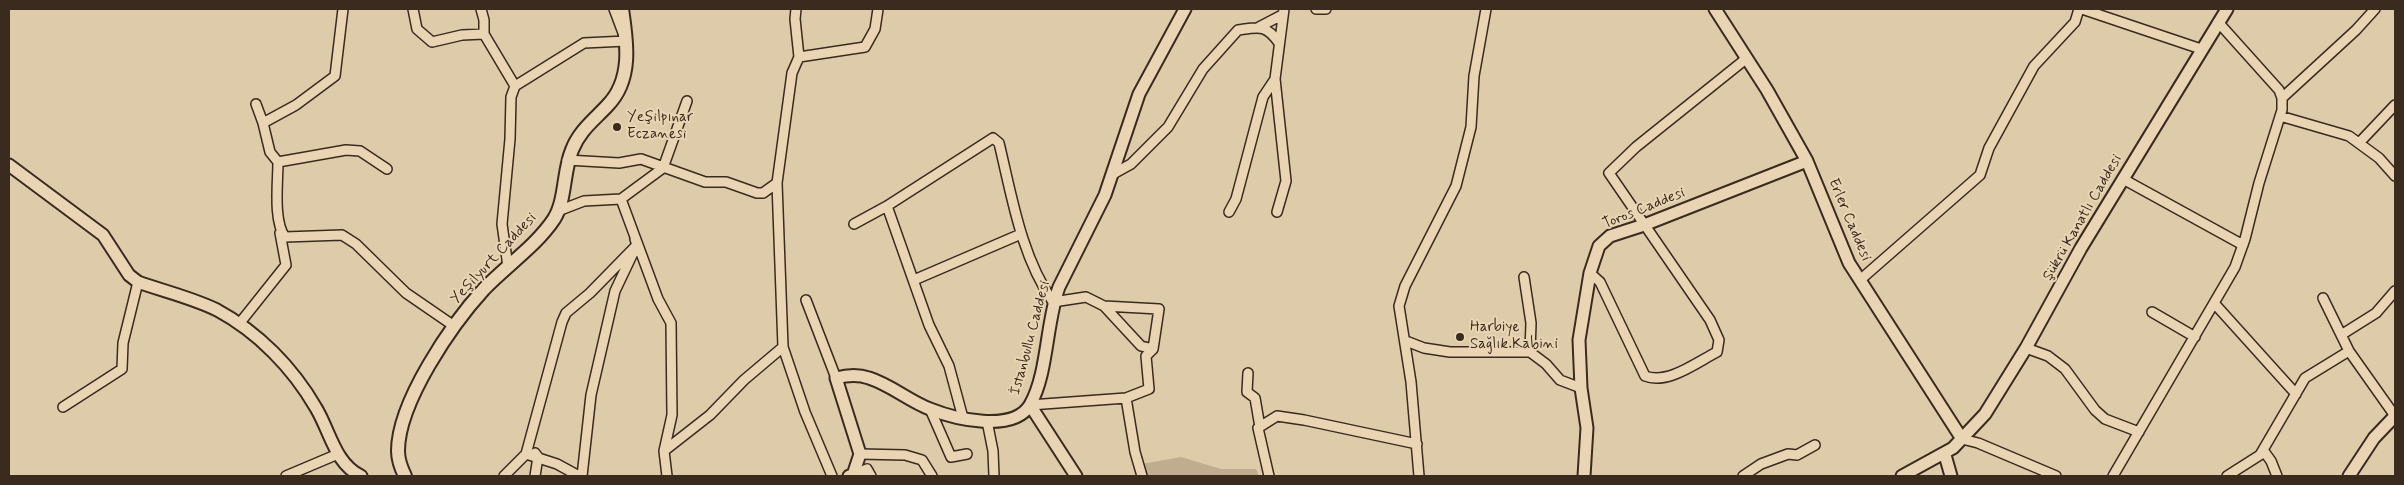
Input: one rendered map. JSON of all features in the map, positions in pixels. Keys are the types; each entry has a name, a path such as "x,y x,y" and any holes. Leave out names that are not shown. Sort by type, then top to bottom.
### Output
{"main road":[{"name":"Yeşilyurt Caddesi","path":"405,476 398,450 406,414 417,387 454,326 479,295 545,230 558,211 567,160 579,135 620,90 626,70 626,41 622,9"}],"street":[{"path":"263,123 296,105 335,76 343,9"},
{"path":"413,9 418,29 432,42 462,35 484,34"},
{"path":"480,9 484,20 484,34 515,86"},
{"path":"508,267 502,224 510,139 511,97 515,86 584,43 626,41 614,9"},
{"path":"796,9 794,19 799,57 792,73 777,183 783,347 805,412 832,476"},
{"path":"799,57 865,47 875,28 878,9"},
{"name":"İstanbullu Caddesi","path":"836,378 847,375 869,377 930,409 963,418 987,421 1017,416 1030,405 1042,366 1053,302 1070,261 1097,210 1113,174 1139,94 1185,9"},
{"path":"1316,9 1326,9"},
{"path":"1419,476 1406,341 1399,306 1405,286 1456,186 1471,127 1474,76 1486,9"},
{"name":"Erler Caddesi","path":"1715,9 1747,58 1807,161 1844,254 1962,439"},
{"path":"1860,280 1980,175 1989,148 2034,66 2075,22 2079,9"},
{"path":"2082,9 2201,49"},
{"name":"Şükrü Kanatlı Caddesi","path":"1902,476 1945,455 1985,414 2026,348 2081,248 2227,9"},
{"path":"2282,98 2356,30 2375,9"},
{"path":"1113,174 1131,164 1168,127 1203,69 1238,30 1259,27 1283,12"},
{"path":"1276,212 1286,181 1275,79 1283,12"},
{"path":"2113,476 2234,267 2243,245 2259,183 2280,116 2282,98 2279,90 2218,22"},
{"path":"1259,27 1271,31 1279,43"},
{"path":"1590,273 1600,282 1645,376 1659,379 1717,352 1719,340 1710,320 1609,173 1610,170 1747,58"},
{"path":"1229,212 1236,199 1263,97 1275,79"},
{"path":"558,211 584,201 622,199 663,168 688,101"},
{"path":"239,324 286,266 279,230 278,162 270,152 256,104"},
{"path":"2359,143 2395,105"},
{"path":"2280,116 2349,136 2379,158 2395,176"},
{"path":"854,224 887,206 993,138 998,143 1021,234 1036,275 1053,302 1086,297 1104,306 1141,346 1153,349"},
{"path":"278,162 346,150 360,151 387,168"},
{"path":"567,160 619,163 641,159 705,182 726,182 757,193 763,193 777,183"},
{"name":"Toros Caddesi","path":"1584,476 1587,428 1581,388 1579,340 1595,253 1604,240 1610,236 1644,225 1807,161"},
{"path":"9,165 103,235 128,275 138,282 216,310 251,332 284,363 316,408 338,454 353,472 361,476"},
{"path":"2123,179 2243,245"},
{"path":"622,199 658,299 671,323 672,415 664,451 667,476"},
{"path":"887,206 929,325 949,366 963,418"},
{"path":"279,230 285,237 342,235 356,244 406,293 454,326"},
{"path":"528,449 538,457 581,476 591,395 615,291 636,245 633,232"},
{"path":"914,280 1021,234"},
{"path":"504,476 528,449 566,313 590,293 636,245"},
{"path":"1524,277 1531,323 1530,352"},
{"path":"63,408 122,369 123,343 138,282"},
{"path":"2340,335 2376,313 2395,291"},
{"path":"2323,298 2349,351 2395,416 2374,438 2349,476"},
{"path":"806,300 836,378 860,454 851,476"},
{"path":"2214,303 2296,394"},
{"path":"1076,476 1030,405 1126,398 1148,389 1146,356 1153,349 1159,308 1104,306"},
{"path":"2152,312 2195,337"},
{"path":"1406,341 1424,348 1450,352 1530,352 1546,364 1560,380 1581,388"},
{"path":"664,451 710,415 744,380 783,347"},
{"path":"2026,348 2048,356 2065,369 2095,410 2105,419 2139,432"},
{"path":"2228,476 2260,455 2305,378 2349,351"},
{"path":"1248,373 1247,392 1255,398 1260,427 1258,428 1269,476"},
{"path":"1126,398 1135,452 1142,476"},
{"path":"930,409 951,457 967,454"},
{"path":"1260,427 1277,416 1417,444"},
{"path":"987,421 994,458 994,476"},
{"path":"1962,439 1978,443 2056,476"},
{"path":"1743,476 1761,464 1788,454 1797,455 1815,445"},
{"path":"2263,450 2271,461 2277,476"},
{"path":"286,476 338,454"},
{"path":"860,454 905,455 922,460 932,476"},
{"path":"1945,455 1950,476"},
{"path":"535,476 538,457"},
{"path":"851,476 868,469 871,476"}],"shaded area":[{"path":"1181,457 1221,469 1256,469 1259,476 1139,476 1136,465"}],"place":[{"name":"Yeşilpınar Eczanesi","path":"617,127"},
{"name":"Harbiye Sağlık Kabini","path":"1460,337"}]}
